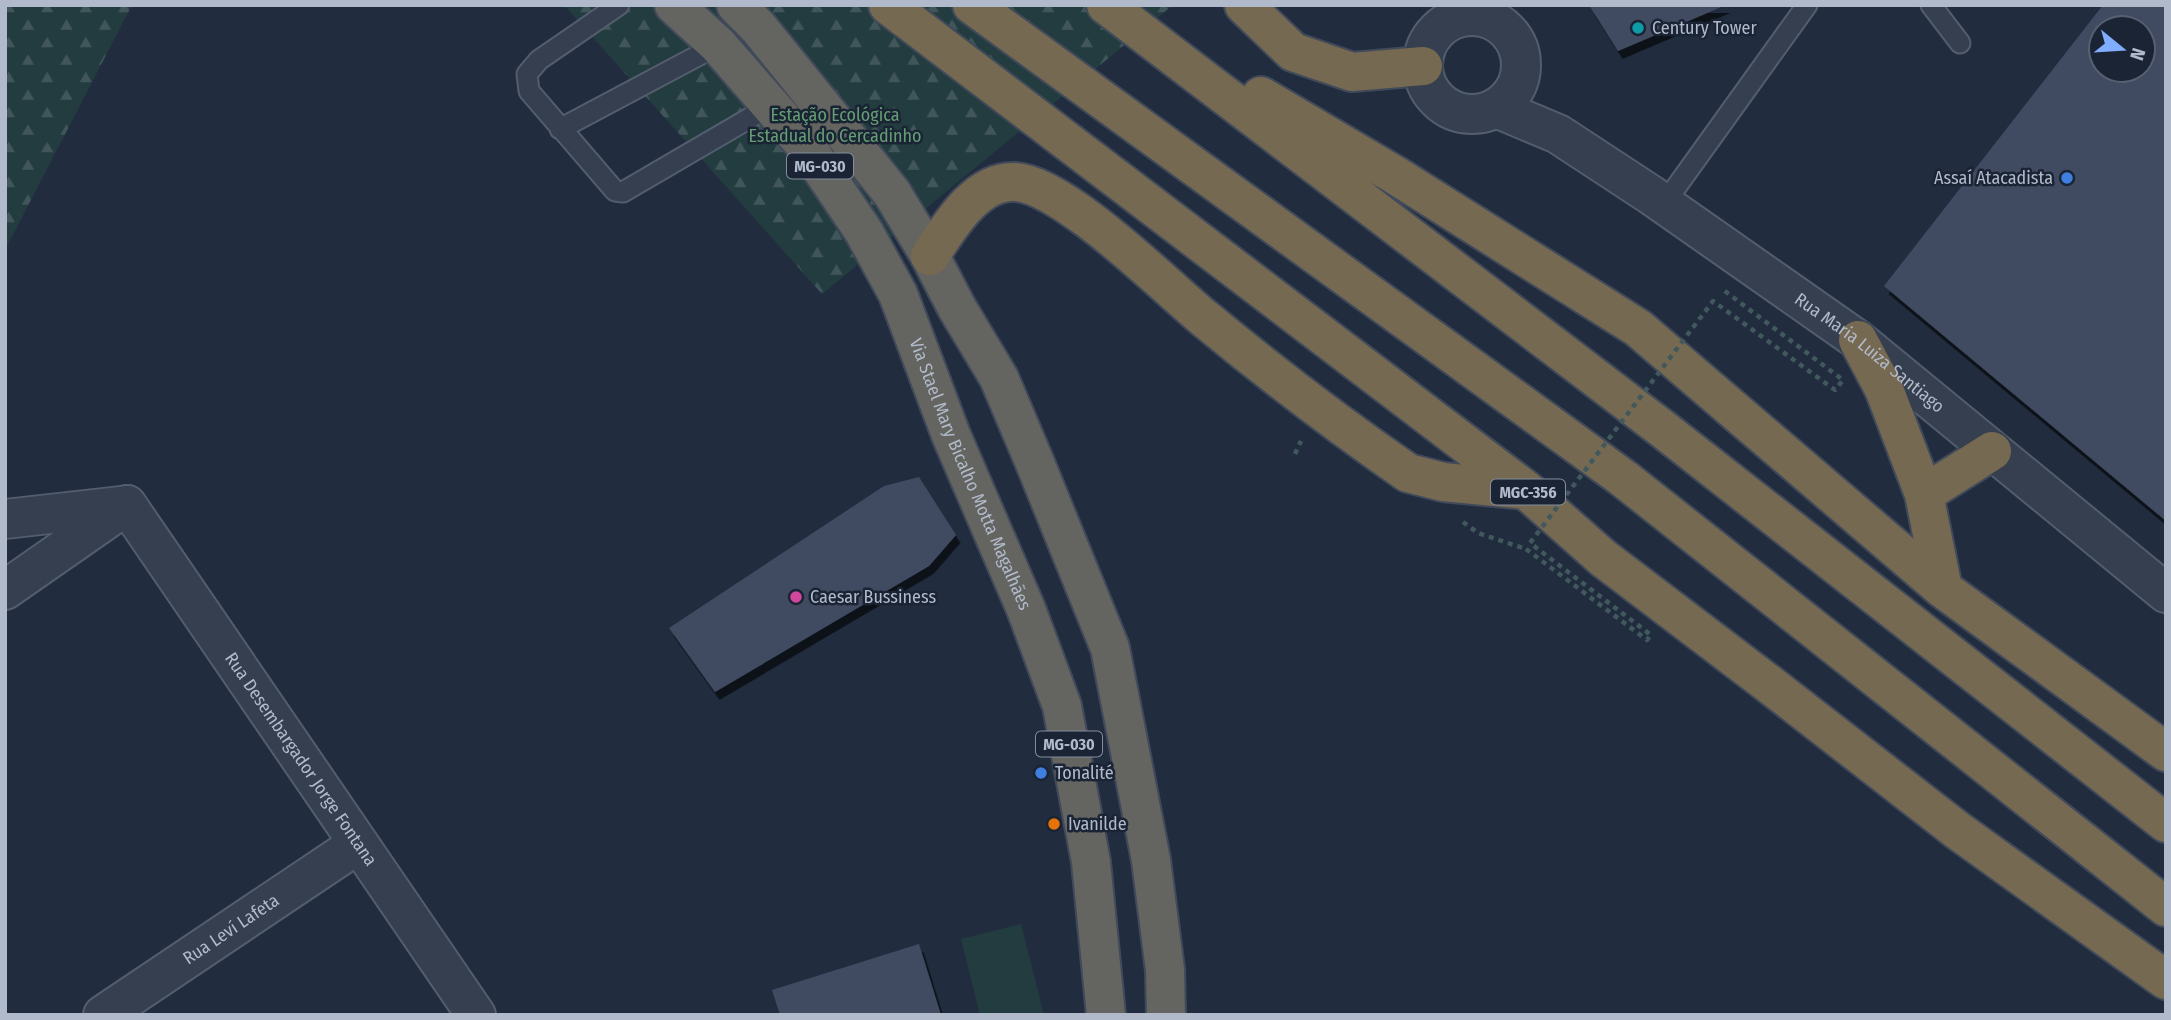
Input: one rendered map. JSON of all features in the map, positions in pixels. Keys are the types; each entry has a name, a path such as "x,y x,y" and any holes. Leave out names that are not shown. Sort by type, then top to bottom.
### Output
{"highway":[{"name":"Via Stael Mary Bicalho Motta Magalhães","path":"674,5 718,45 806,146 857,222 898,294 951,435 1026,609 1062,706 1091,862 1106,1015"},
{"name":"MG-030","path":"736,5 758,27 892,193 999,378 1110,648 1151,860 1165,970 1166,1015"},
{"name":"MGC-356","path":"888,5 1526,490 1602,558 1957,830 2166,980"},
{"path":"972,5 1623,478 2166,907"},
{"path":"1244,5 1293,52 1352,72 1423,66"},
{"path":"1116,12 1395,175 1638,328 1943,589 2166,752"},
{"path":"1116,12 1664,430 2166,823"},
{"path":"930,256 959,215 978,196 995,185 1015,181 1039,188 1087,218 1205,318 1408,472 1443,482 1526,490"},
{"path":"1858,340 1884,389 1924,494 1943,589"},
{"path":"1924,494 1992,450"}],"street":[{"path":"1474,16 1489,19 1501,16 1520,53 1521,69 1506,96 1480,114 1463,114 1447,108 1435,97 1426,82 1423,66 1425,50 1433,36 1444,25 1459,18 1474,16"},
{"name":"Rua Maria Luiza Santiago","path":"1506,96 1858,340 2166,593"},
{"path":"5,519 127,505"},
{"path":"5,590 127,505"},
{"name":"Rua Desembargador Jorge Fontana","path":"127,505 476,1015"},
{"name":"Rua Leví Lafeta","path":"103,1015 358,844"}],"lane":[{"path":"619,5 539,60 527,74 529,91 611,187 622,192 772,105"},
{"path":"1664,204 1808,5"},
{"path":"1931,5 1960,43"},
{"path":"560,129 718,45"}],"path":[{"path":"1526,548 1647,640 1651,635 1530,543 1713,301 1835,390 1843,380 1722,289"}],"green space":[{"path":"5,5 132,5 5,250"},
{"name":"Estação Ecológica Estadual do Cercadinho","path":"564,5 1173,5 822,294"},
{"path":"1021,924 1044,1015 980,1015 961,939"}],"building":[{"name":"Century Tower","path":"1589,5 1726,5 1618,51"},
{"name":"Assaí Atacadista","path":"2103,5 2166,5 2166,521 1884,286 2087,26 2087,84 2157,84 2157,14 2096,14"},
{"name":"Caesar Bussiness","path":"919,477 956,535 929,566 715,692 669,628 884,486"},
{"path":"919,944 941,1015 780,1015 772,990"}],"place":[{"name":"Century Tower","path":"1638,28"},
{"name":"Assaí Atacadista","path":"2067,178"},
{"name":"Caesar Bussiness","path":"796,597"},
{"name":"Tonalité","path":"1041,773"},
{"name":"Ivanilde","path":"1054,824"}]}
